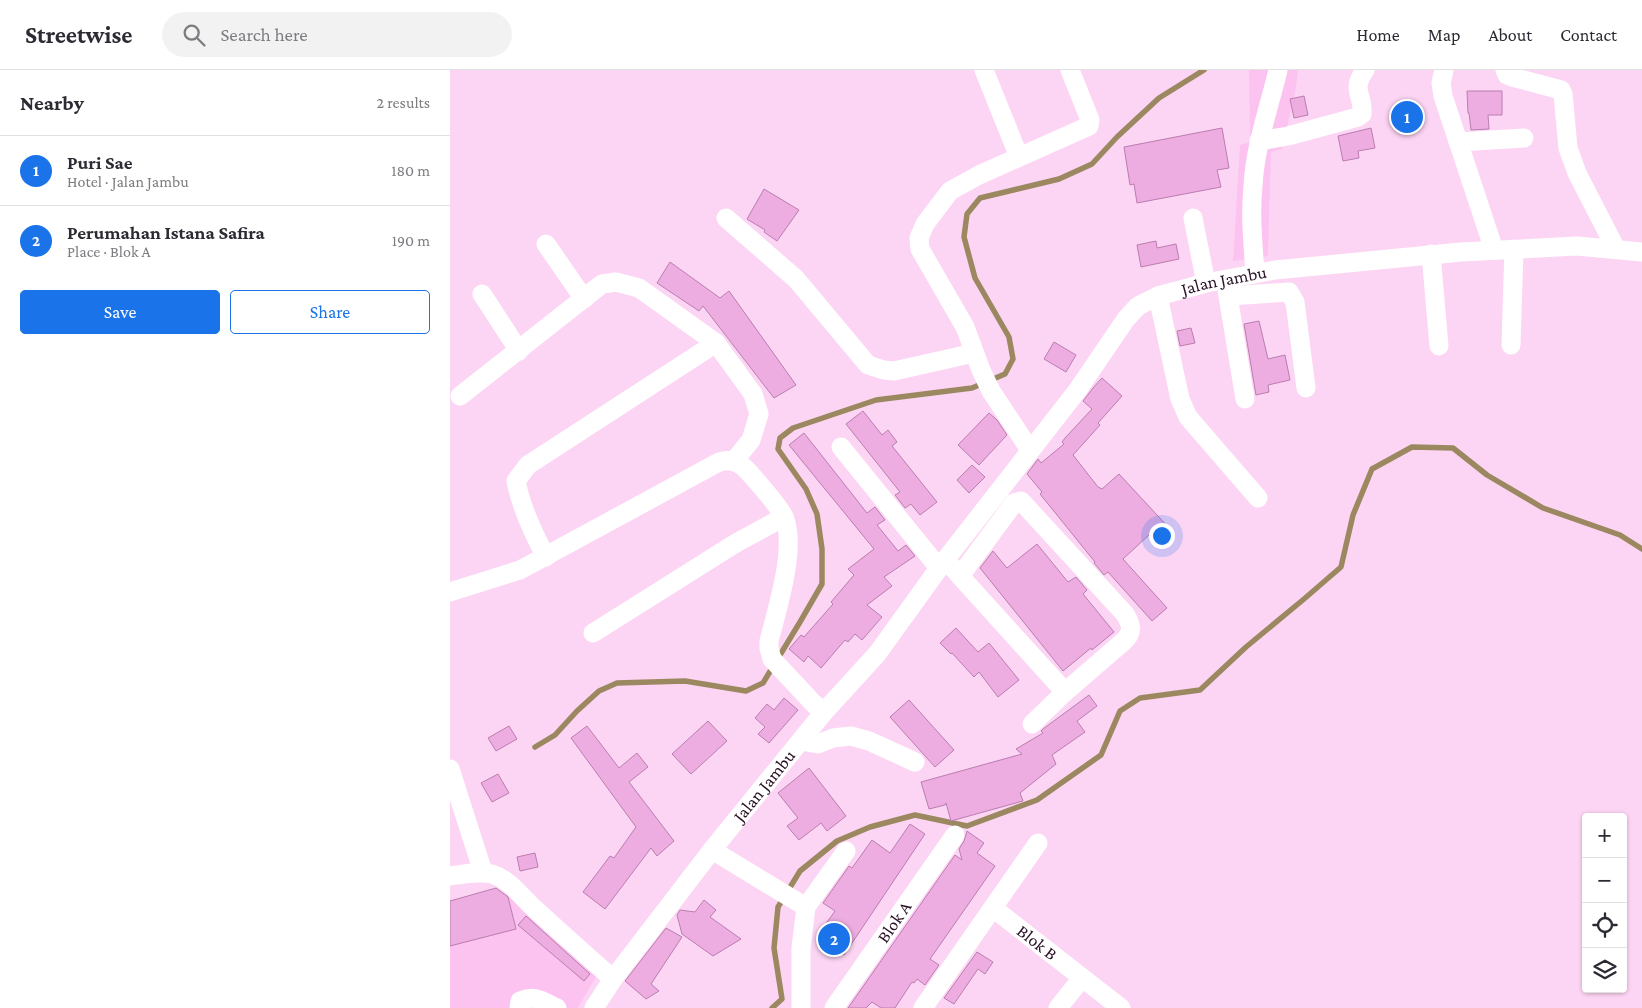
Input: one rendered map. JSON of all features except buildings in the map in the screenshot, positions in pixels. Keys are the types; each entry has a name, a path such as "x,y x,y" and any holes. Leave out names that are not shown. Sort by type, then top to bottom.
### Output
{"street":[{"path":"984,70 1019,157"},
{"path":"1030,450 991,391 965,327 920,249 919,238 931,214 950,191 979,175 1089,126 1090,120 1070,70"},
{"path":"1255,274 1252,185 1260,141 1278,70"},
{"path":"1260,141 1288,136 1358,117 1362,114 1357,88 1358,81 1365,70"},
{"path":"1444,70 1442,96 1494,250"},
{"path":"1505,70 1507,75 1512,77 1541,78 1561,90 1563,94 1568,148 1577,173 1616,248"},
{"path":"1458,142 1524,138"},
{"path":"726,218 796,279 868,364 884,370 894,370 978,362"},
{"path":"1193,218 1206,283"},
{"path":"546,244 584,300"},
{"name":"Jalan Jambu","path":"594,1008 613,978 712,850 824,712 877,654 942,564 1077,391 1126,319 1138,306 1158,296 1206,283 1227,287 1255,274 1432,254 1578,246 1616,248 1642,252"},
{"path":"1511,345 1514,249"},
{"path":"1432,254 1439,346"},
{"path":"460,396 602,284 616,282 640,288 716,343 753,394 759,414 751,440 734,461"},
{"path":"1245,399 1227,287 1289,292 1295,302 1306,388"},
{"path":"482,294 519,351"},
{"path":"1158,296 1180,399 1188,417 1258,498"},
{"path":"546,557 535,536 518,490 516,481 520,475 528,465 716,343"},
{"path":"841,448 942,564 960,576 1065,692"},
{"path":"450,592 520,570 719,462 726,460 734,461 746,468 784,517 788,538 788,558 769,641 772,659 814,704 824,712"},
{"path":"960,576 1014,503 1022,501 1125,614 1131,627 1128,638 1065,692 1032,724"},
{"path":"593,634 736,543 784,517"},
{"path":"801,741 818,744 833,738 851,736 869,741 915,762"},
{"path":"450,769 482,872"},
{"name":"Blok A","path":"834,1008 955,835"},
{"path":"923,1008 1038,843"},
{"path":"712,850 801,904"},
{"path":"801,1008 801,904 846,851"},
{"path":"450,876 482,872 494,875 517,890 529,904 613,978"},
{"name":"Blok B","path":"993,908 1121,1008"},
{"path":"1058,1008 1082,978"},
{"path":"520,1008 520,1001 528,998 538,999 557,1008"}],"shaded area":[{"path":"1249,70 1298,70 1296,88 1282,149 1271,152 1268,256 1233,261 1240,145 1250,142"},
{"path":"512,893 598,973 578,1008 450,1008 450,907"}],"waterway":[{"path":"535,747 555,735 599,691 617,683 685,681 746,691 763,683 822,584 822,549 817,514 806,489 778,449 780,438 793,428 876,400 972,388 1005,374 1013,359 1009,337 975,278 964,237 967,214 980,198 1059,179 1092,164 1117,137 1159,98 1204,70"},
{"path":"772,1008 782,999 774,948 778,907 800,871 837,841 870,827 915,815 967,826 1037,800 1101,755 1120,711 1140,698 1200,690 1246,647 1341,567 1353,515 1372,469 1412,447 1453,448 1487,475 1543,508 1620,535 1642,549"}],"place":[{"name":"Puri Sae","path":"1407,117"},
{"name":"Perumahan Istana Safira","path":"834,939"}]}
